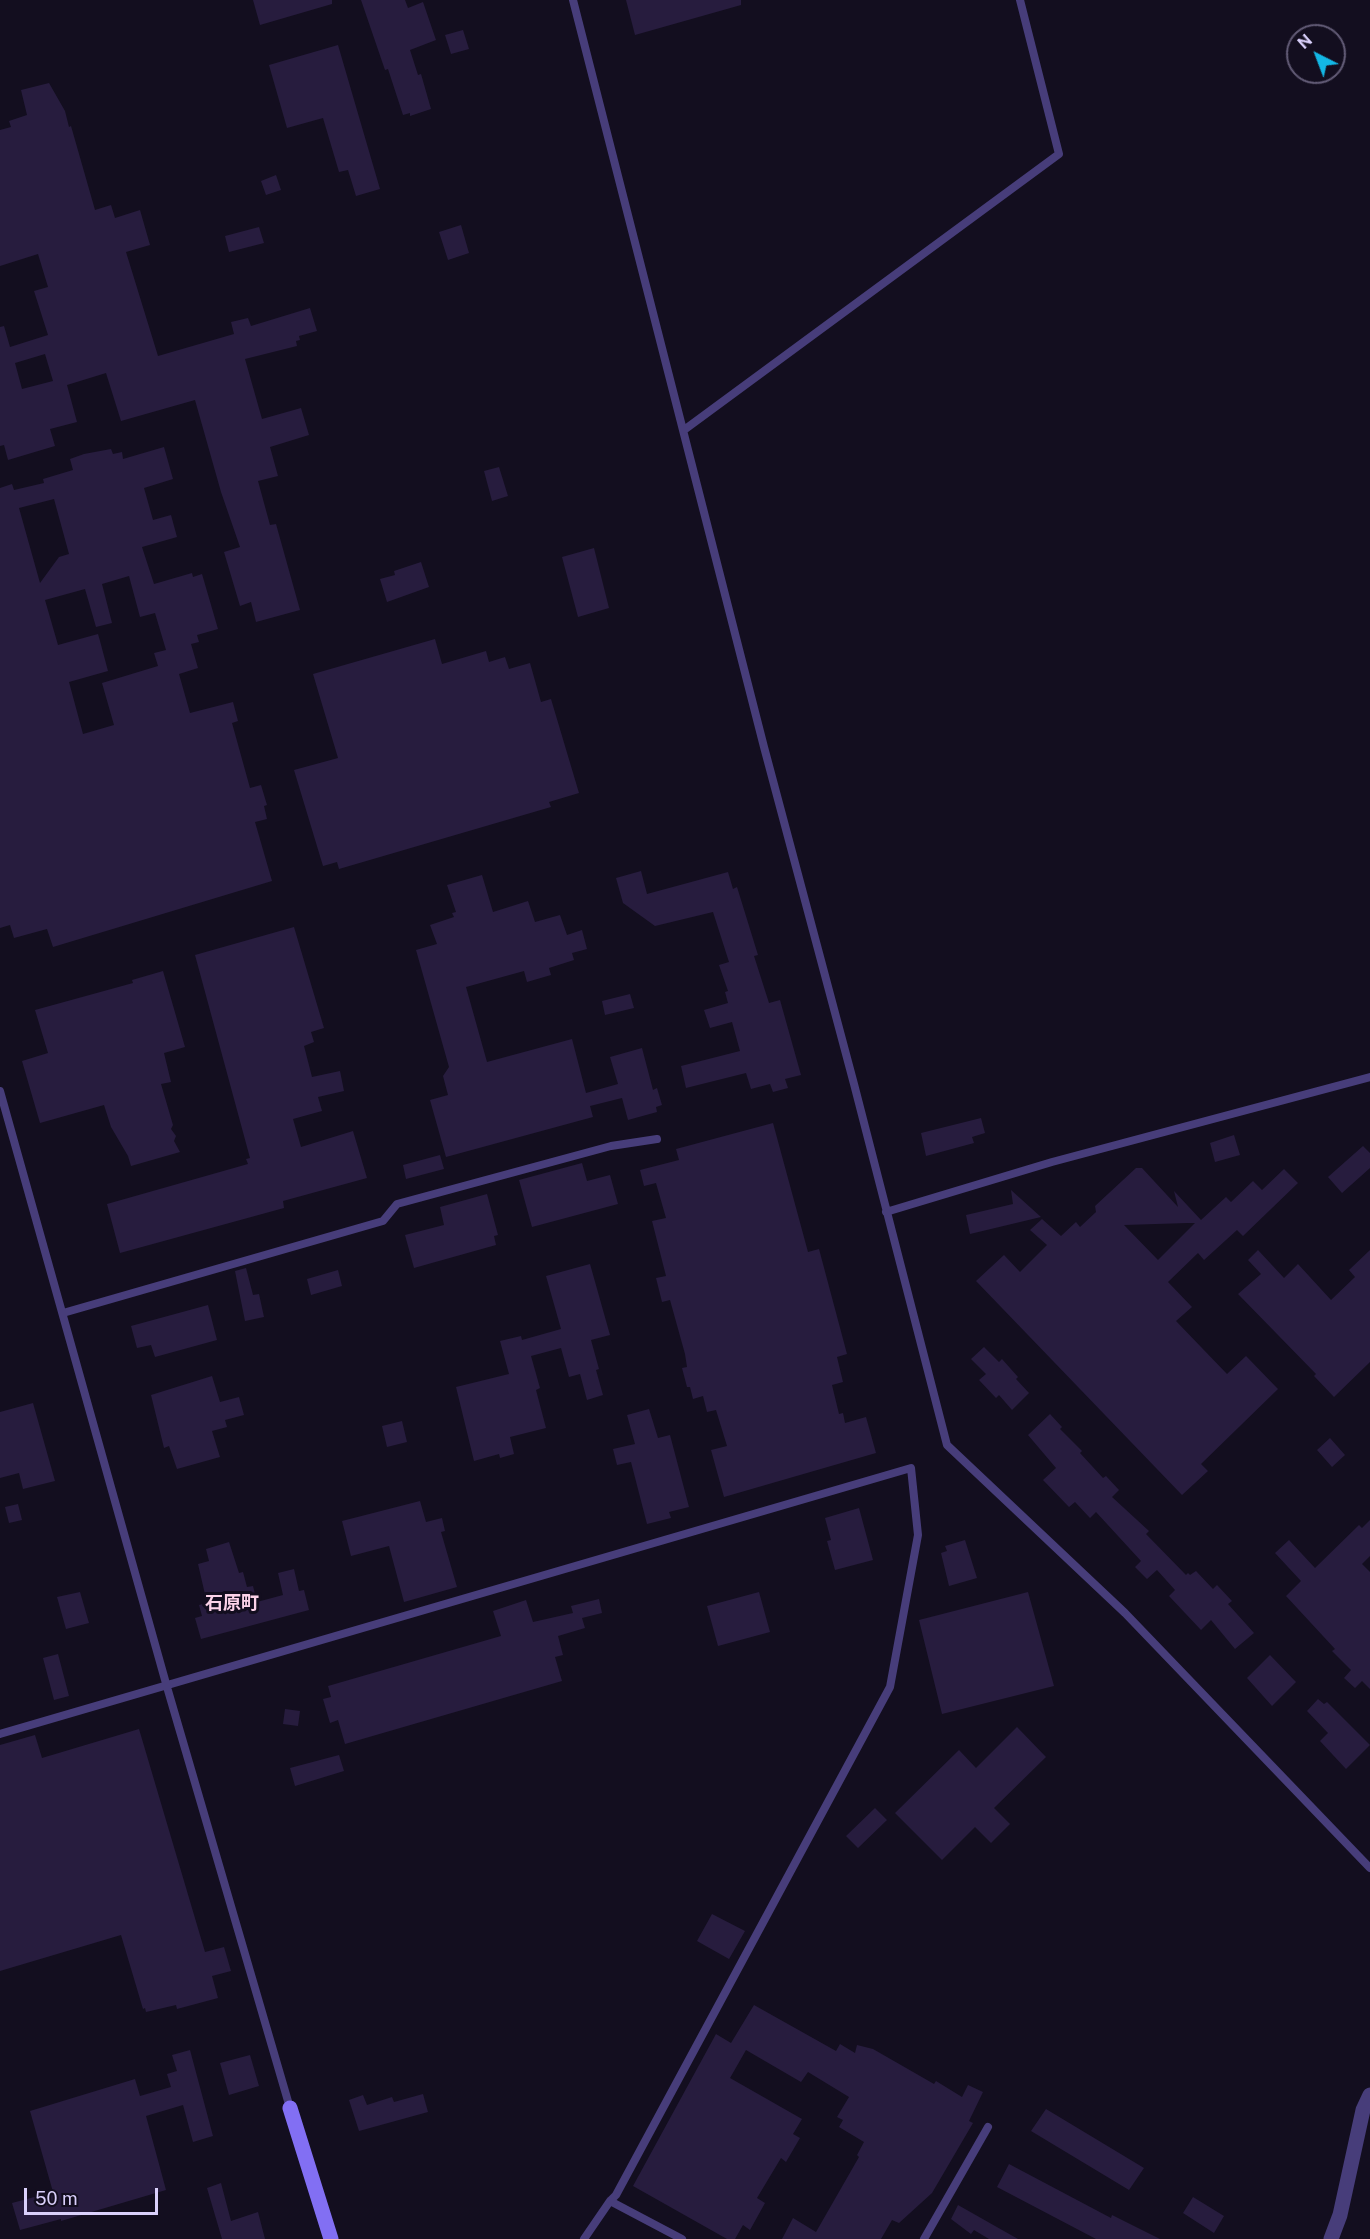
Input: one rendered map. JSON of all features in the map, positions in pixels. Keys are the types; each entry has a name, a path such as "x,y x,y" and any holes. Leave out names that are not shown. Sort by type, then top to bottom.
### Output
{"street":[{"path":"1331,2239 1340,2215 1363,2110 1370,2095"},
{"path":"290,2108 331,2239"}],"lane":[{"path":"573,0 764,747 947,1445 1117,1605 1370,1868"},
{"path":"684,430 1059,154 1020,0"},
{"path":"886,1212 1052,1162 1370,1077"},
{"path":"0,1091 167,1687 290,2108"},
{"path":"63,1313 383,1221 397,1204 611,1146 657,1139"},
{"path":"0,1734 911,1468 918,1535 890,1687 616,2195 584,2239"},
{"path":"924,2239 988,2127"},
{"path":"610,2201 682,2239"}],"building":[{"path":"253,0 332,0 332,4 260,25"},
{"path":"361,0 405,0 408,8 423,2 436,40 410,50 418,75 421,74 431,109 410,116 410,113 403,115"},
{"path":"626,0 741,0 741,5 635,35"},
{"path":"463,30 469,49 451,54 445,35"},
{"path":"338,45 380,189 356,196 348,170 339,172 323,118 287,128 269,65"},
{"path":"49,83 65,111 69,127 71,126 95,210 111,205 115,218 140,210 150,245 126,252 158,356 234,334 231,322 248,318 251,326 310,308 317,331 299,336 300,340 296,341 297,346 245,359 262,419 301,408 309,435 270,447 278,476 258,481 270,525 276,524 300,610 256,622 251,602 240,606 224,552 240,547 221,492 195,400 121,421 106,373 67,385 77,422 50,429 55,446 8,460 4,445 0,446 0,327 4,326 10,347 48,335 34,291 48,287 38,254 0,266 0,130 11,127 9,121 27,115 21,90","holes":["45,354 53,381 22,389 15,363"]},
{"path":"276,175 281,190 266,195 261,181"},
{"path":"461,225 469,253 448,260 439,232"},
{"path":"259,227 264,243 229,252 225,236"},
{"path":"164,447 173,479 144,488 153,520 171,515 177,537 142,547 154,584 192,573 193,577 202,574 218,629 197,635 199,642 191,644 198,668 179,674 190,713 233,702 238,721 232,723 250,788 261,785 267,805 264,806 267,819 255,822 272,881 53,947 47,929 14,938 10,925 0,928 0,488 12,484 14,490 44,483 43,479 73,470 70,459 84,454 111,449 113,454 122,452 123,459","holes":["54,499 69,554 59,557 40,583 19,508","129,576 140,617 155,613 166,650 154,653 158,666 102,683 114,725 83,734 69,682 108,671 100,641 98,634 58,645 45,600 85,589 96,627 112,623 102,584"]},
{"path":"499,467 508,496 492,501 484,471"},
{"path":"594,548 609,608 578,617 562,557"},
{"path":"421,562 429,587 387,602 380,579 395,575 394,571"},
{"path":"435,639 442,664 486,651 489,662 505,657 509,669 530,663 541,702 551,699 579,793 549,802 551,807 339,869 337,862 323,866 294,770 338,758 313,674"},
{"path":"641,871 647,894 728,872 733,889 737,887 758,955 754,956 769,1003 780,1000 801,1075 785,1079 788,1088 773,1092 770,1084 751,1089 746,1073 686,1088 681,1066 740,1051 732,1022 710,1028 704,1010 728,1003 725,992 728,991 719,965 729,962 713,912 655,926 623,903 616,878"},
{"path":"482,875 493,912 528,901 535,922 560,915 567,935 582,930 587,949 572,953 574,960 549,968 551,975 527,982 524,971 466,987 487,1062 572,1039 586,1093 618,1084 610,1057 642,1048 653,1090 657,1088 662,1105 656,1107 657,1112 628,1120 622,1098 590,1106 593,1117 446,1157 430,1100 448,1095 443,1076 449,1067 416,950 437,944 430,925 454,917 452,913 456,912 447,885"},
{"path":"294,927 324,1028 311,1032 314,1042 304,1046 312,1077 340,1071 344,1091 318,1097 322,1111 293,1119 301,1147 353,1131 367,1178 283,1201 284,1208 120,1253 107,1204 248,1164 246,1159 250,1158 195,955"},
{"path":"163,971 185,1047 164,1053 171,1082 161,1084 173,1125 171,1129 176,1136 174,1141 180,1152 131,1166 128,1156 111,1127 104,1105 40,1123 22,1061 48,1053 35,1010 133,983 132,980"},
{"path":"630,994 634,1008 605,1015 602,1001"},
{"path":"981,1118 985,1133 972,1137 974,1143 926,1156 921,1133"},
{"path":"773,1123 808,1252 819,1249 847,1354 837,1357 843,1382 832,1385 839,1414 843,1413 845,1423 866,1417 876,1453 724,1497 711,1450 727,1446 716,1410 707,1412 703,1396 693,1399 690,1387 687,1387 682,1368 687,1367 685,1354 670,1300 662,1302 656,1278 666,1276 652,1221 666,1218 656,1183 644,1186 640,1170 679,1160 676,1149"},
{"path":"1234,1135 1240,1155 1215,1162 1210,1143"},
{"path":"1363,1146 1370,1153 1370,1168 1342,1193 1328,1177"},
{"path":"440,1155 444,1169 406,1179 403,1165"},
{"path":"582,1163 587,1181 610,1175 618,1204 532,1227 519,1180"},
{"path":"1136,1168 1142,1168 1178,1207 1174,1191 1201,1220 1226,1197 1231,1202 1253,1181 1262,1190 1284,1169 1298,1183 1243,1236 1237,1230 1204,1260 1198,1253 1168,1282 1192,1307 1176,1321 1227,1374 1246,1356 1278,1389 1201,1464 1208,1471 1182,1495 976,1281 1004,1255 1020,1272 1047,1245 1030,1230 1042,1219 1061,1236 1076,1222 1080,1227 1096,1212 1095,1206","holes":["1188,1223 1195,1223 1158,1260 1124,1225"]},
{"path":"1011,1190 1041,1217 970,1234 966,1215 1013,1204"},
{"path":"487,1194 498,1235 494,1236 496,1245 414,1268 405,1235 444,1225 440,1207"},
{"path":"1258,1250 1284,1278 1298,1264 1331,1300 1355,1277 1349,1270 1370,1250 1370,1362 1334,1397 1314,1376 1316,1374 1238,1294 1261,1274 1248,1260"},
{"path":"590,1264 610,1335 591,1340 603,1395 587,1400 580,1374 569,1377 561,1348 531,1356 540,1388 536,1390 546,1428 510,1437 514,1454 500,1458 499,1454 474,1461 456,1387 509,1374 500,1341 521,1336 522,1340 561,1329 546,1276"},
{"path":"246,1268 253,1295 259,1294 264,1317 245,1321 235,1271"},
{"path":"338,1270 342,1286 311,1295 307,1279"},
{"path":"208,1305 217,1340 155,1357 151,1345 137,1348 131,1326"},
{"path":"984,1347 999,1362 1002,1359 1029,1393 1012,1410 999,1395 996,1398 979,1380 986,1374 971,1359"},
{"path":"212,1376 220,1402 239,1397 244,1415 225,1420 227,1427 212,1431 220,1457 177,1469 169,1446 164,1448 151,1395"},
{"path":"33,1403 55,1481 23,1489 19,1473 0,1478 0,1412"},
{"path":"649,1409 658,1438 670,1435 689,1507 669,1512 671,1518 647,1524 631,1462 617,1465 613,1449 635,1444 627,1415"},
{"path":"1050,1414 1062,1427 1060,1429 1082,1451 1080,1453 1103,1478 1106,1476 1119,1490 1112,1497 1149,1531 1146,1534 1186,1575 1196,1571 1213,1589 1217,1585 1232,1601 1228,1604 1254,1633 1235,1649 1211,1620 1201,1630 1169,1596 1175,1590 1157,1570 1147,1579 1135,1567 1141,1561 1096,1512 1090,1518 1075,1502 1069,1507 1043,1480 1056,1468 1028,1435"},
{"path":"402,1421 407,1442 387,1447 382,1426"},
{"path":"1330,1438 1345,1455 1332,1467 1317,1450"},
{"path":"420,1501 426,1522 442,1518 445,1531 441,1532 457,1587 404,1602 389,1546 351,1556 342,1521"},
{"path":"18,1504 22,1520 9,1523 5,1507"},
{"path":"859,1508 873,1560 835,1570 827,1541 831,1540 825,1518"},
{"path":"1370,1520 1370,1556 1362,1564 1370,1572 1370,1689 1362,1681 1355,1688 1344,1678 1351,1670 1332,1651 1335,1649 1286,1596 1301,1581 1275,1553 1289,1540 1315,1568 1359,1525 1362,1528"},
{"path":"965,1540 977,1578 949,1586 941,1553 947,1551 945,1546"},
{"path":"229,1542 239,1573 243,1572 247,1587 253,1586 257,1602 283,1595 278,1573 294,1569 299,1591 304,1590 309,1610 201,1639 195,1618 202,1616 199,1605 207,1603 198,1564 209,1561 206,1549"},
{"path":"80,1592 89,1623 66,1629 57,1597"},
{"path":"759,1592 770,1632 718,1646 707,1606"},
{"path":"1028,1592 1054,1686 942,1714 919,1620"},
{"path":"599,1599 602,1613 582,1618 585,1628 558,1636 563,1655 555,1657 562,1681 345,1744 338,1720 330,1723 323,1699 331,1697 328,1686 501,1636 493,1611 526,1600 533,1622 573,1613 571,1606"},
{"path":"58,1654 69,1696 54,1700 43,1658"},
{"path":"1270,1655 1296,1682 1272,1706 1247,1678"},
{"path":"1318,1699 1324,1704 1327,1702 1370,1745 1346,1769 1320,1741 1328,1733 1307,1711"},
{"path":"285,1709 300,1711 298,1726 283,1724"},
{"path":"1017,1727 1046,1757 994,1808 1010,1824 991,1843 975,1827 942,1860 895,1813 959,1750 976,1768"},
{"path":"139,1729 205,1952 224,1947 231,1971 212,1976 218,1998 177,2009 176,2005 146,2012 145,2008 143,2009 121,1935 0,1971 0,1745 35,1735 42,1758"},
{"path":"339,1755 344,1771 295,1786 290,1768"},
{"path":"875,1808 887,1820 858,1848 846,1836"},
{"path":"712,1914 745,1931 729,1959 697,1941"},
{"path":"754,2005 836,2051 840,2044 855,2053 857,2045 873,2049 934,2084 936,2081 962,2097 968,2085 983,2092 969,2121 973,2123 932,2193 899,2223 892,2220 881,2239 782,2239 793,2218 816,2232 859,2157 857,2155 864,2142 839,2127 843,2120 837,2117 849,2097 808,2072 801,2082 746,2050 730,2078 802,2119 793,2134 800,2138 786,2162 781,2158 757,2198 765,2203 750,2230 743,2225 735,2239 727,2239 633,2186 716,2034 731,2043"},
{"path":"190,2050 213,2136 193,2142 183,2105 146,2116 166,2190 61,2221 61,2219 20,2230 12,2203 53,2192 30,2111 135,2079 140,2096 171,2087 167,2074 177,2071 172,2055"},
{"path":"250,2055 259,2086 229,2095 220,2063"},
{"path":"423,2094 428,2112 359,2131 349,2100 363,2095 367,2105 392,2097 394,2102"},
{"path":"1046,2109 1144,2168 1129,2190 1031,2131"},
{"path":"1009,2164 1111,2218 1112,2215 1160,2239 1096,2239 997,2187"},
{"path":"221,2183 231,2221 258,2212 265,2239 222,2239 207,2188"},
{"path":"1193,2197 1224,2216 1214,2233 1183,2213"},
{"path":"958,2205 1018,2239 989,2239 974,2230 971,2234 951,2219"}],"district":[{"name":"石原町","path":"232,1603"}]}
